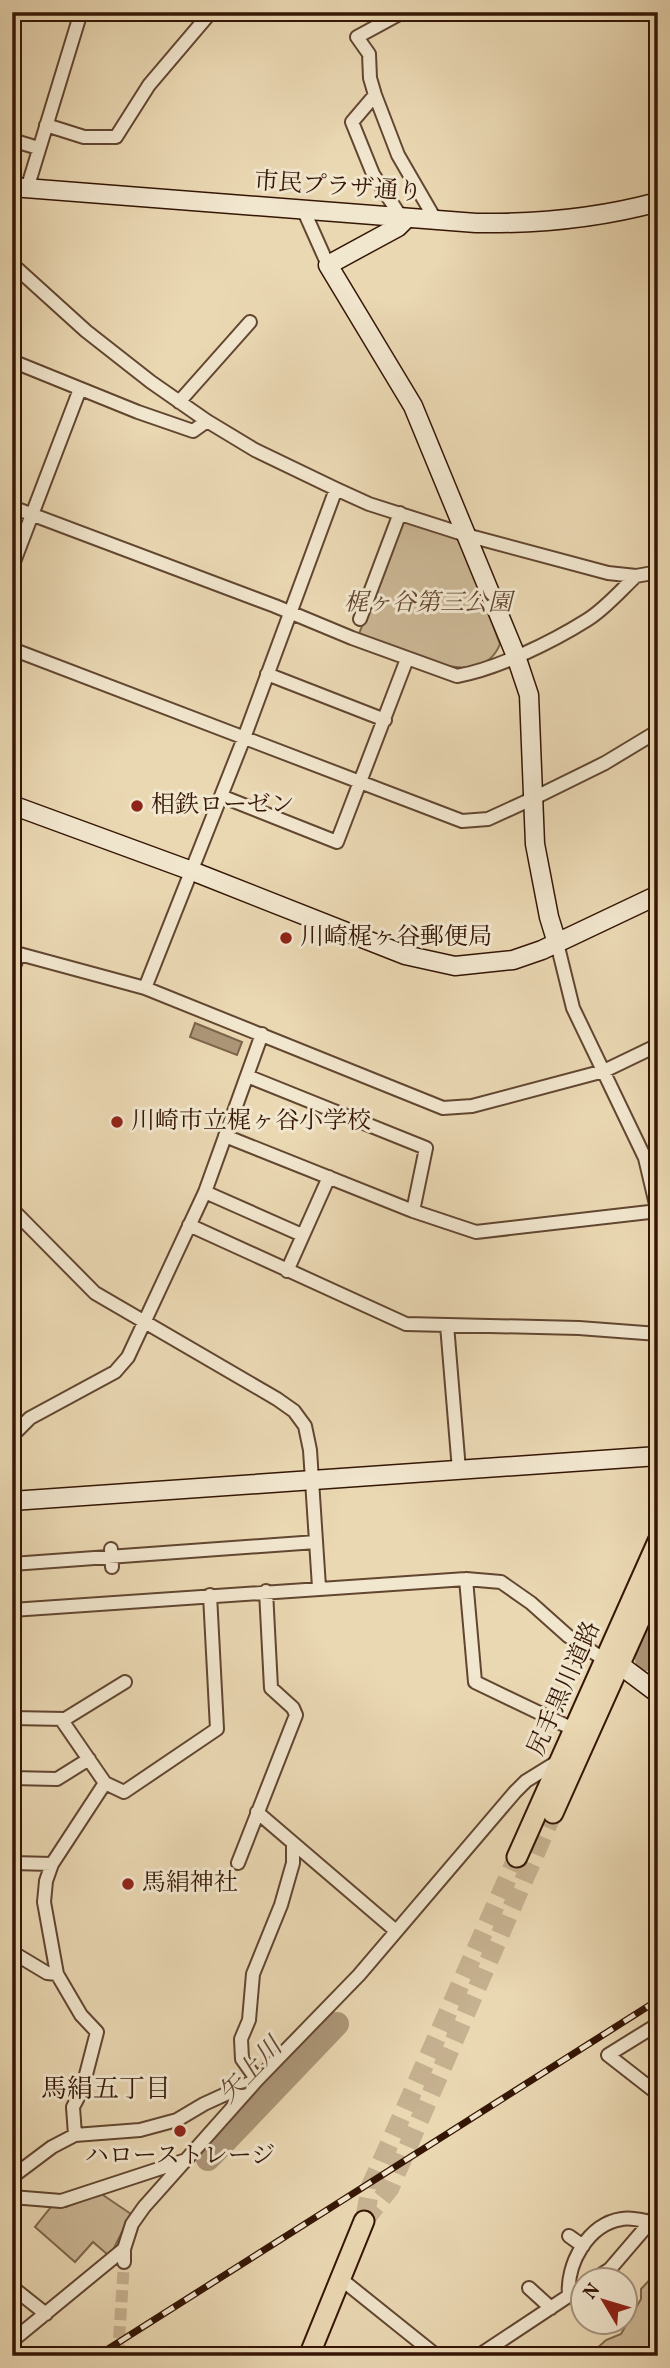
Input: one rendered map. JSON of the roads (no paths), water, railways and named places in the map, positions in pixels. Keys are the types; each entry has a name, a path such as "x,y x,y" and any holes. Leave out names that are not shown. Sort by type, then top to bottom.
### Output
{"main road":[{"name":"尻手黒川道路","path":"553,1813 658,1541"},
{"name":"尻手黒川道路","path":"517,1857 575,1730 658,1579"},
{"path":"309,2356 364,2221"}],"street":[{"path":"20,188 46,125 81,12"},
{"path":"46,125 83,137 116,137 149,85 211,12"},
{"path":"403,12 356,37 369,54 374,95 398,155 435,219"},
{"path":"328,265 398,228 404,217 373,174 352,122 374,95"},
{"path":"12,140 38,148"},
{"name":"市民プラザ通り","path":"20,188 521,224 607,214 658,202"},
{"path":"225,1136 413,1211 476,1232 658,1211 645,1158 573,1008 549,917 535,844 529,695 516,656 413,406 328,265 303,209"},
{"path":"12,264 86,331 207,422 256,450 336,489 369,504 466,535 608,573 636,576 658,572"},
{"path":"179,402 250,322"},
{"path":"12,361 193,432 207,422"},
{"path":"12,567 80,389"},
{"path":"145,988 244,737 336,489"},
{"path":"12,507 457,676 474,673 516,656 589,619 636,576"},
{"path":"360,619 400,513"},
{"path":"12,649 462,821 488,819 534,798 605,763 658,731"},
{"path":"221,796 337,842 407,659"},
{"path":"267,674 385,720"},
{"path":"12,805 192,871 405,955 455,966 513,960 557,943 658,895"},
{"path":"12,971 16,953 145,988 443,1108 472,1106 604,1071 658,1045"},
{"path":"12,1436 30,1418 115,1372 128,1357 205,1192 262,1034"},
{"path":"247,1076 426,1148 413,1211"},
{"path":"287,1271 329,1177"},
{"path":"205,1192 302,1235"},
{"path":"12,1209 95,1293 294,1411 305,1426 310,1450 319,1587"},
{"path":"189,1226 406,1324 579,1328 658,1334"},
{"path":"447,1325 459,1470"},
{"path":"12,1501 658,1456"},
{"path":"12,1564 316,1542"},
{"path":"466,1579 475,1682 575,1730"},
{"path":"12,1610 113,1596 210,1595 466,1579 500,1582 531,1603 568,1636 613,1662 656,1692"},
{"path":"238,1863 296,1715 293,1708 271,1688 266,1591"},
{"path":"61,1719 105,1783 124,1792 217,1729 210,1595"},
{"path":"12,1718 65,1719 125,1682"},
{"path":"12,1779 57,1779 89,1759"},
{"path":"12,2341 124,2255 132,2224 183,2161 359,1975 515,1792 560,1760"},
{"path":"75,2135 73,2106 82,2090 97,2032 82,2015 57,1974 44,1902 46,1881 52,1864 105,1783"},
{"path":"257,1812 396,1931"},
{"path":"257,2080 242,2059 241,2039 248,2020 253,1974 281,1905 293,1863 293,1843"},
{"path":"12,1863 52,1864"},
{"path":"12,1952 47,1973 57,1974"},
{"path":"658,2024 608,2055 658,2094"},
{"path":"12,2177 52,2147 75,2135 140,2130 177,2120 204,2104 257,2080"},
{"path":"12,2197 61,2201 183,2161"},
{"path":"573,2266 583,2246 596,2232 611,2222 623,2218 654,2218"},
{"path":"613,2266 654,2218"},
{"path":"569,2236 583,2246"},
{"path":"341,2279 437,2356"},
{"path":"12,2287 46,2314"},
{"path":"529,2288 551,2308"},
{"path":"478,2356 568,2297"}],"waterway":[{"name":"矢上川","path":"647,1659 658,1635"},
{"name":"矢上川","path":"208,2159 337,2024"}],"tunnel":[{"path":"364,2221 390,2188 553,1813"},
{"path":"365,2217 371,2185 517,1857"},
{"path":"118,2356 124,2262"}],"railway":[{"path":"97,2356 658,2000"}],"place":[{"name":"相鉄ローゼン","path":"137,806"},
{"name":"川崎梶ヶ谷郵便局","path":"286,938"},
{"name":"川崎市立梶ヶ谷小学校","path":"117,1122"},
{"name":"馬絹神社","path":"128,1884"},
{"name":"ハローストレージ","path":"180,2131"}],"district":[{"name":"馬絹五丁目","path":"106,2090"}],"park label":[{"name":"梶ヶ谷第三公園","path":"428,604"}]}
